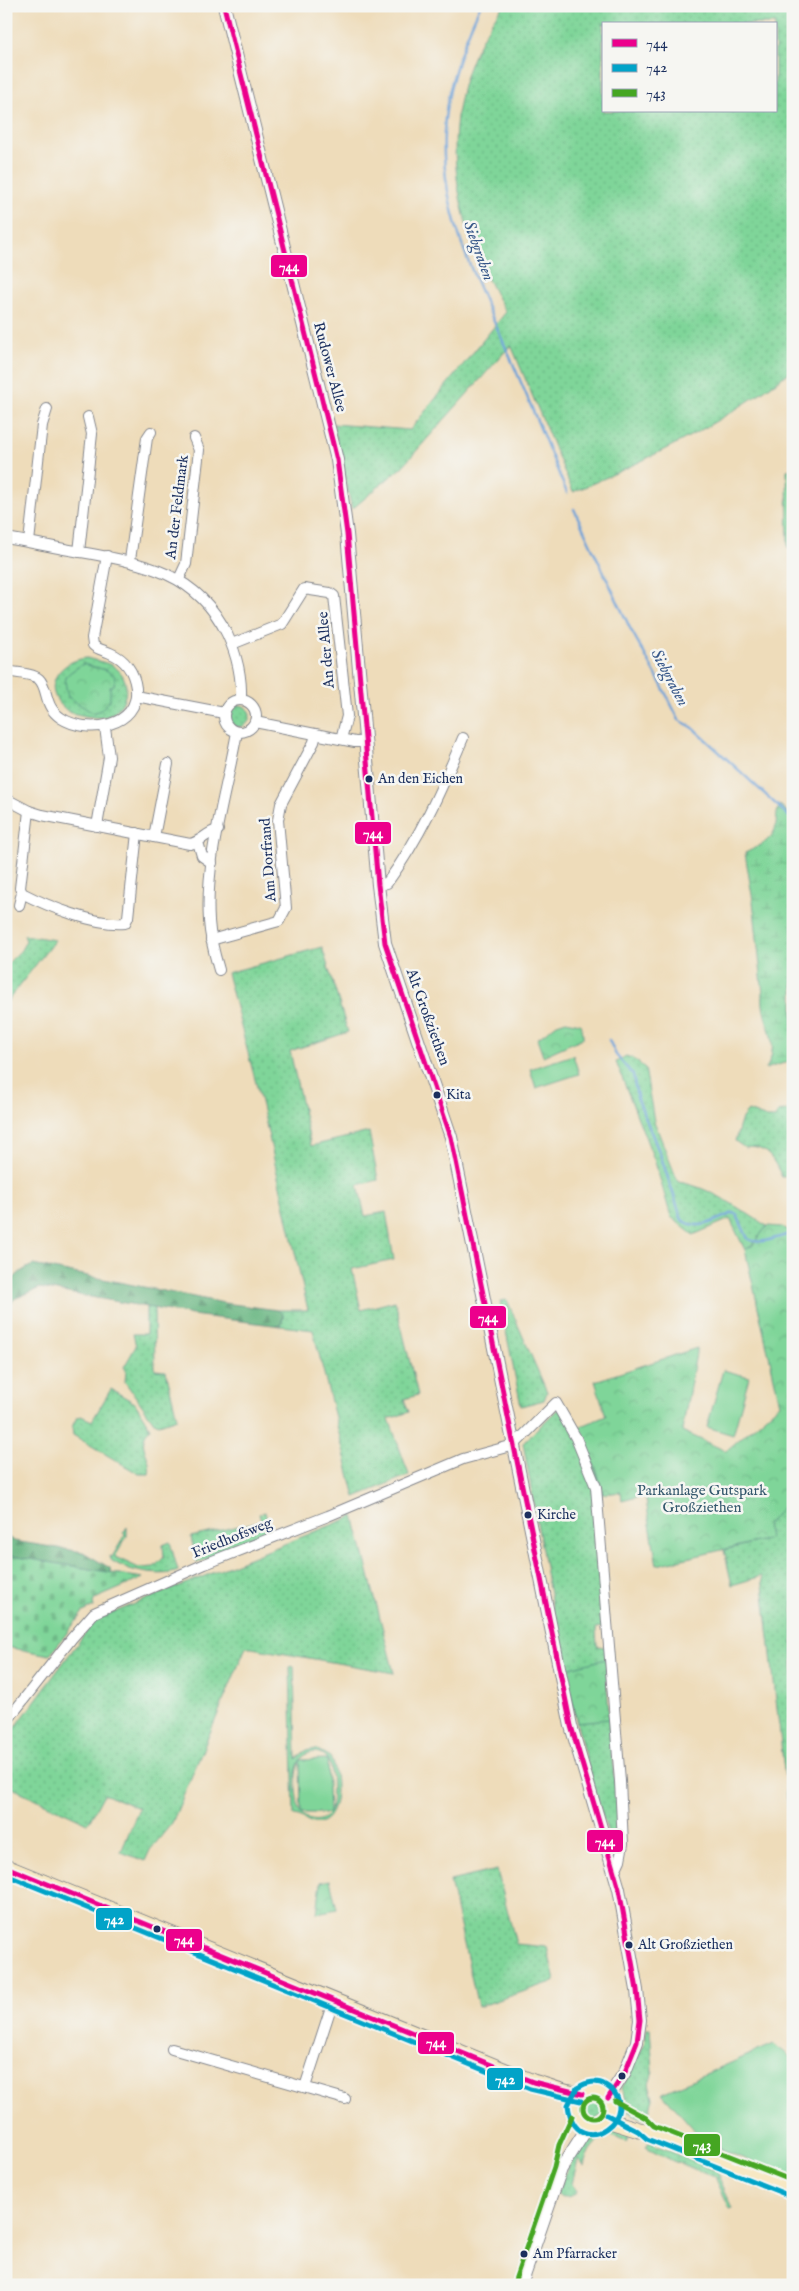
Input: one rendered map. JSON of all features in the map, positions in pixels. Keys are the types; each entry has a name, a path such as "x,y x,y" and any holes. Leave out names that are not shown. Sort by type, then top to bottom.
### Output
{"main road":[{"path":"6,1867 533,2082 581,2111 599,2125 607,2104"},
{"path":"581,2111 591,2090 607,2104 642,2125 650,2132 793,2189"}],"street":[{"name":"Rudower Allee","path":"224,6 337,460 347,534 366,742"},
{"path":"29,542 42,425 47,409"},
{"path":"79,552 92,434 88,417"},
{"path":"130,560 147,438 151,432"},
{"name":"An der Feldmark","path":"179,579 186,564 199,450 194,438"},
{"name":"An der Feldmark","path":"6,538 130,560 156,568 179,579 199,595 214,612 232,644 240,675 241,700"},
{"path":"6,671 35,677 40,680 47,703 61,718 71,723 105,727 120,719 130,710 136,696 133,676 128,665 119,658 98,650 93,646 92,638 107,556"},
{"name":"An der Allee","path":"232,644 282,624 304,589 330,593 334,596 347,716 341,739"},
{"path":"136,696 224,713"},
{"path":"241,700 253,707 256,712 255,722 246,731 237,732 228,727 224,713 232,703 241,700"},
{"path":"255,722 366,742"},
{"path":"97,826 110,757 105,727"},
{"path":"219,970 211,940 208,901 212,863 237,732"},
{"name":"Am Dorfrand","path":"211,940 280,921 284,915 286,908 278,820 281,804 314,742 316,734"},
{"path":"378,885 387,883 420,835 440,794 462,738"},
{"name":"Alt Großziethen","path":"366,742 382,930 389,956 451,1137 571,1726 614,1873 637,1990 640,2020 637,2042 625,2072 607,2104"},
{"path":"154,836 168,764"},
{"path":"6,799 29,811 190,844 198,842 210,833 218,830"},
{"path":"19,905 22,893 20,888 29,811"},
{"path":"22,893 81,916 117,924 125,923 128,917 137,833"},
{"path":"198,842 202,856 212,863"},
{"name":"Alt Großziethen","path":"514,1445 556,1403 576,1438 596,1487 620,1781 623,1844 620,1860 614,1873"},
{"name":"Friedhofsweg","path":"6,1722 94,1613 205,1564 328,1516 463,1459 514,1445"},
{"path":"304,2087 333,2001"},
{"path":"172,2048 345,2099"},
{"path":"521,2285 561,2169 566,2147 581,2111"}],"green space":[{"path":"503,6 793,6 793,369 742,406 687,438 573,492 511,345 402,467 352,509 333,424 410,430 506,312 486,275 471,237 460,198 455,158 457,119 465,80 480,42"},
{"path":"793,469 793,546 788,548 787,470"},
{"path":"87,658 113,666 121,673 125,680 125,694 120,707 105,717 97,718 68,712 57,700 54,692 56,676 62,669 77,660"},
{"path":"83,664 106,670 115,676 114,685 110,687 110,700 101,710 93,713 68,697 66,690 66,677"},
{"path":"239,705 247,708 250,716 247,724 239,727 231,724 228,716 231,708"},
{"path":"780,805 793,817 793,1060 766,1069 771,1058 772,1040 763,1004 753,901 745,853 769,839 775,830 777,812"},
{"path":"24,935 55,940 6,1003 6,965 21,950 26,941"},
{"path":"322,947 348,1032 290,1051 311,1146 369,1132 378,1180 358,1185 365,1216 386,1212 394,1260 352,1269 361,1310 395,1301 418,1395 404,1399 409,1412 389,1419 409,1475 355,1497 313,1330 281,1326 283,1315 278,1310 308,1310 262,1106 227,973"},
{"path":"566,1021 580,1024 583,1038 543,1056 537,1039 557,1024"},
{"path":"573,1055 579,1074 536,1088 530,1069"},
{"path":"626,1056 632,1058 645,1068 654,1121 678,1182 713,1194 767,1226 752,1246 745,1250 730,1219 693,1235 671,1217 655,1162 616,1062"},
{"path":"791,1110 793,1112 793,1176 782,1177 772,1159 764,1151 759,1148 745,1148 735,1141 742,1118 748,1111 767,1118 775,1118 778,1112"},
{"name":"Parkanlage Gutspark Großziethen","path":"767,1226 782,1227 793,1232 793,1495 767,1525 769,1539 657,1565 645,1495 622,1501 621,1492 603,1494 597,1471 577,1428 606,1416 595,1381 697,1348 682,1431 726,1451 780,1404 745,1250 752,1246"},
{"path":"33,1265 224,1303 278,1310 283,1315 281,1326 192,1315 40,1288 14,1299 6,1312 8,1289 11,1283 19,1273"},
{"path":"507,1300 547,1392 544,1400 521,1406 500,1301"},
{"path":"146,1307 154,1308 155,1370 166,1371 177,1418 159,1424 154,1422 125,1382 126,1370 124,1367 136,1346 133,1334 146,1334"},
{"path":"723,1370 749,1377 733,1435 707,1427"},
{"path":"111,1389 135,1403 150,1428 144,1440 150,1467 149,1474 139,1474 73,1435 72,1427 77,1417 81,1416 92,1421"},
{"path":"562,1405 586,1448 603,1494 592,1502 605,1627 596,1628 597,1646 606,1647 609,1722 618,1814 618,1840 616,1847 613,1847 597,1798 571,1698 550,1596 523,1443"},
{"path":"793,1495 793,1850 762,1576 732,1585 724,1550 769,1539 767,1525"},
{"path":"265,1512 269,1526 267,1534 197,1563 191,1537 261,1521 259,1514"},
{"path":"354,1516 394,1673 246,1647 172,1823 150,1850 145,1861 121,1852 139,1808 104,1794 88,1823 6,1785 6,1740 95,1620"},
{"path":"127,1527 127,1536 115,1557 139,1568 154,1567 164,1557 163,1545 170,1542 178,1571 162,1574 143,1572 117,1564 111,1560 110,1556 112,1557 125,1535 123,1533"},
{"path":"6,1536 14,1541 83,1552 110,1568 112,1573 6,1555"},
{"path":"6,1555 143,1578 95,1599 94,1607 83,1612 50,1655 6,1647"},
{"path":"606,1659 609,1719 577,1722 565,1669"},
{"path":"294,1666 296,1759 305,1751 316,1749 330,1757 335,1773 336,1794 334,1804 331,1813 319,1823 312,1823 294,1815 290,1667","holes":["319,1753 327,1759 330,1765 332,1795 329,1813 321,1819 313,1820 305,1817 299,1809 296,1793 296,1774 300,1760 307,1754"]},
{"path":"327,1759 329,1813 301,1812 300,1761"},
{"path":"497,1870 516,1944 547,1947 555,1981 478,2007 450,1881"},
{"path":"330,1880 337,1909 317,1913 321,1882"},
{"path":"647,2028 650,2028 653,2071 649,2083 653,2099 646,2120 627,2111 622,2088 644,2045"},
{"path":"774,2044 793,2059 793,2179 706,2143 662,2093"},
{"path":"600,2097 605,2104 605,2113 595,2121 582,2114 584,2099"},
{"path":"618,2130 630,2134 626,2142 612,2136 597,2142 587,2155 584,2166 578,2159 572,2184 577,2191 576,2193 565,2197 560,2196 557,2193 580,2143"},
{"path":"649,2142 716,2171 733,2208 730,2209 715,2177 673,2161 646,2147"}],"waterway":[{"name":"Siebgraben","path":"480,6 461,52 451,84 445,117 444,163 448,192 463,248 474,276 567,493"},
{"name":"Siebgraben","path":"574,509 630,628 679,720 692,727 793,820"},
{"path":"609,1040 616,1055 633,1075 637,1097 660,1154 682,1220 695,1225 701,1225 733,1213 737,1215 748,1239 753,1241 764,1241 793,1233"}],"transit line":[{"name":"744","path":"224,6 337,460 347,534 378,885 385,943 451,1137 571,1726 619,1889 637,1990 640,2020 637,2042 625,2072 608,2098"},
{"name":"744","path":"6,1867 533,2082 582,2094"},
{"name":"742","path":"6,1875 530,2089 581,2101"},
{"name":"742","path":"577,2088 568,2105 574,2123 583,2132 595,2133 606,2128 615,2119 619,2108 616,2096 599,2082 588,2083 579,2087"},
{"name":"743","path":"593,2098 600,2101 603,2108 600,2115 593,2118 586,2115 583,2108 586,2101 593,2098"},
{"name":"743","path":"615,2101 646,2118 654,2126 793,2181"},
{"name":"742","path":"607,2115 638,2131 647,2139 790,2196"},
{"name":"743","path":"514,2283 554,2167 559,2145 572,2116"}],"place":[{"name":"An den Eichen","path":"369,779"},
{"name":"Kita","path":"437,1095"},
{"name":"Kirche","path":"528,1515"},
{"name":"Alt Großziethen","path":"629,1945"},
{"name":"Am Pfarracker","path":"524,2254"}]}
